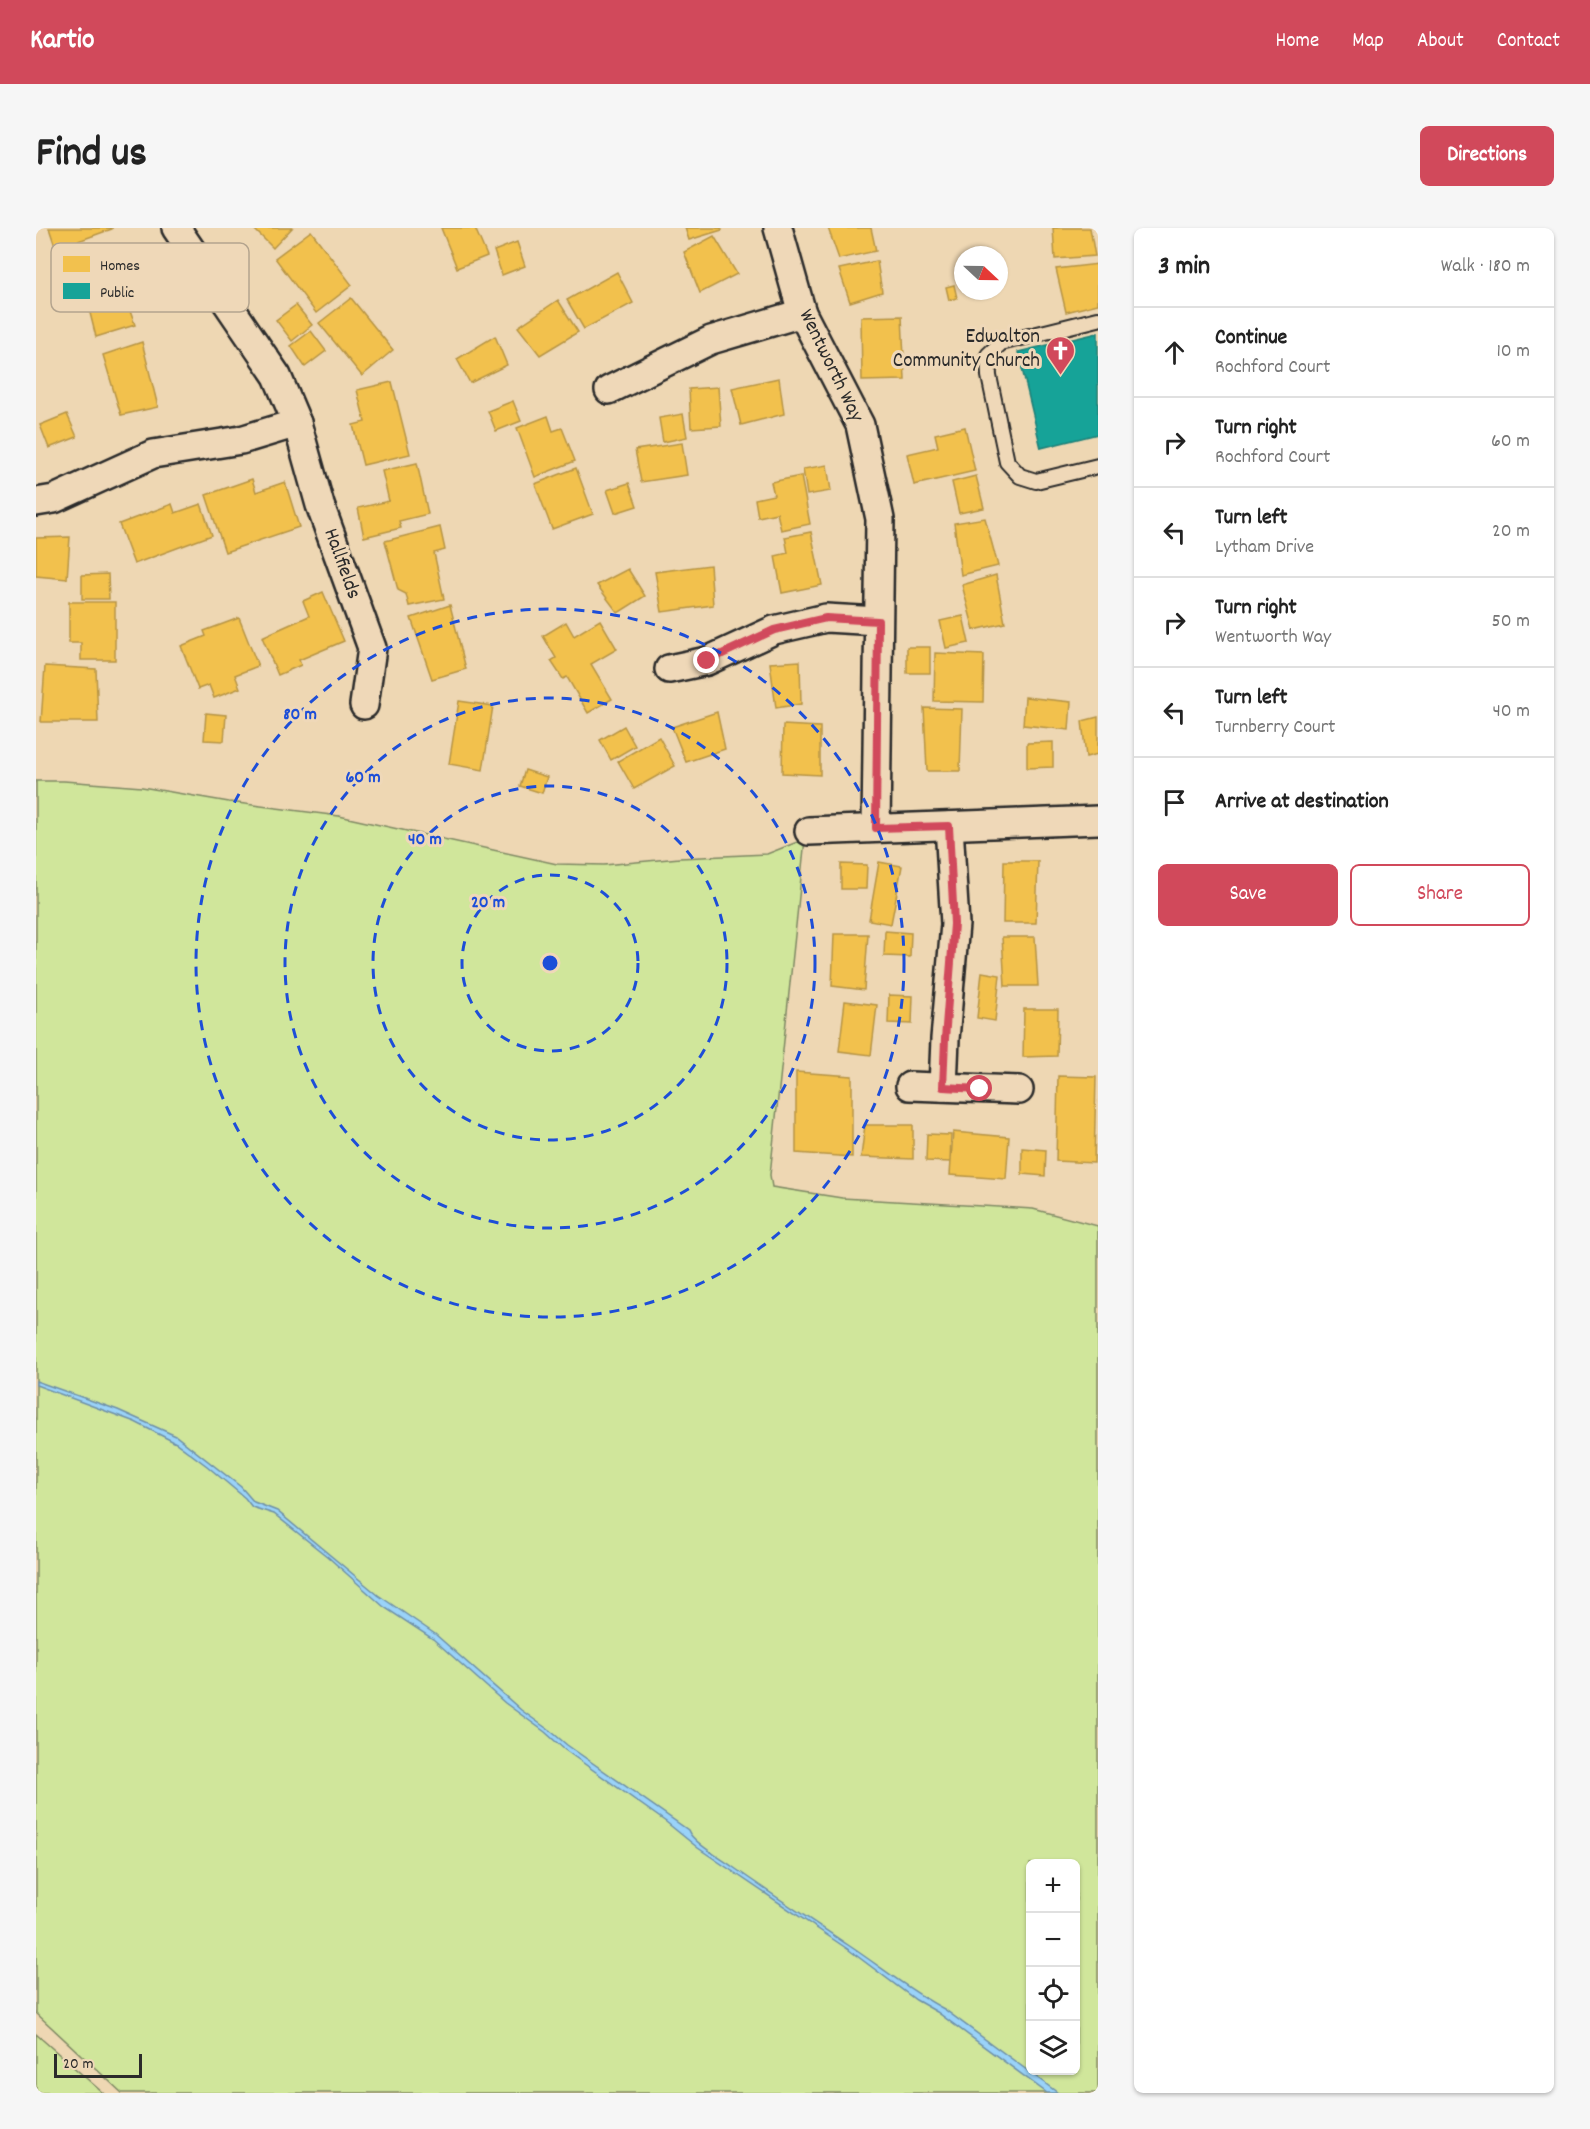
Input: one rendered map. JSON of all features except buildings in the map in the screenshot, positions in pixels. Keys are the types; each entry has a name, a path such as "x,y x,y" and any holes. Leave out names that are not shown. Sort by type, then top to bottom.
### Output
{"street":[{"name":"Hallfields","path":"176,228 186,243"},
{"name":"Wentworth Way","path":"778,228 802,313 860,426 880,519 876,828"},
{"name":"Hallfields","path":"233,312 277,376 297,423 320,505 372,648 364,705"},
{"path":"609,390 711,340 802,313"},
{"path":"36,502 54,499 153,454 241,440 297,423"},
{"path":"669,669 707,661 774,630 826,618 878,621"},
{"path":"809,831 1098,820"},
{"path":"943,1087 954,924 949,826"},
{"path":"910,1086 1019,1090"}],"lane":[{"path":"1098,320 1001,343 987,356 1007,462 1020,476 1036,481 1098,466"}],"green space":[{"path":"36,781 142,787 229,802 339,816 557,864 604,865 680,858 767,854 805,839 770,1175 772,1187 842,1198 1033,1209 1098,1226 1098,2093 122,2093 36,2013"},
{"path":"36,2034 103,2093 36,2093"}],"water":[{"path":"36,1381 118,1410 176,1436 241,1487 254,1502 277,1511 378,1595 435,1634 521,1710 567,1745 688,1830 695,1840 708,1850 944,2009 1026,2069 1026,2075 1034,2075 1058,2093 1047,2093 849,1950 698,1848 666,1822 565,1750 545,1732 505,1703 433,1639 384,1607 328,1557 274,1514 252,1507 245,1498 207,1466 176,1443 135,1422 36,1385"}],"place":[{"name":"Edwalton Community Church","path":"1061,376"}],"route":[{"path":"707,661 774,630 826,618 878,621 876,828 949,826 954,924 943,1087 980,1089"}]}
